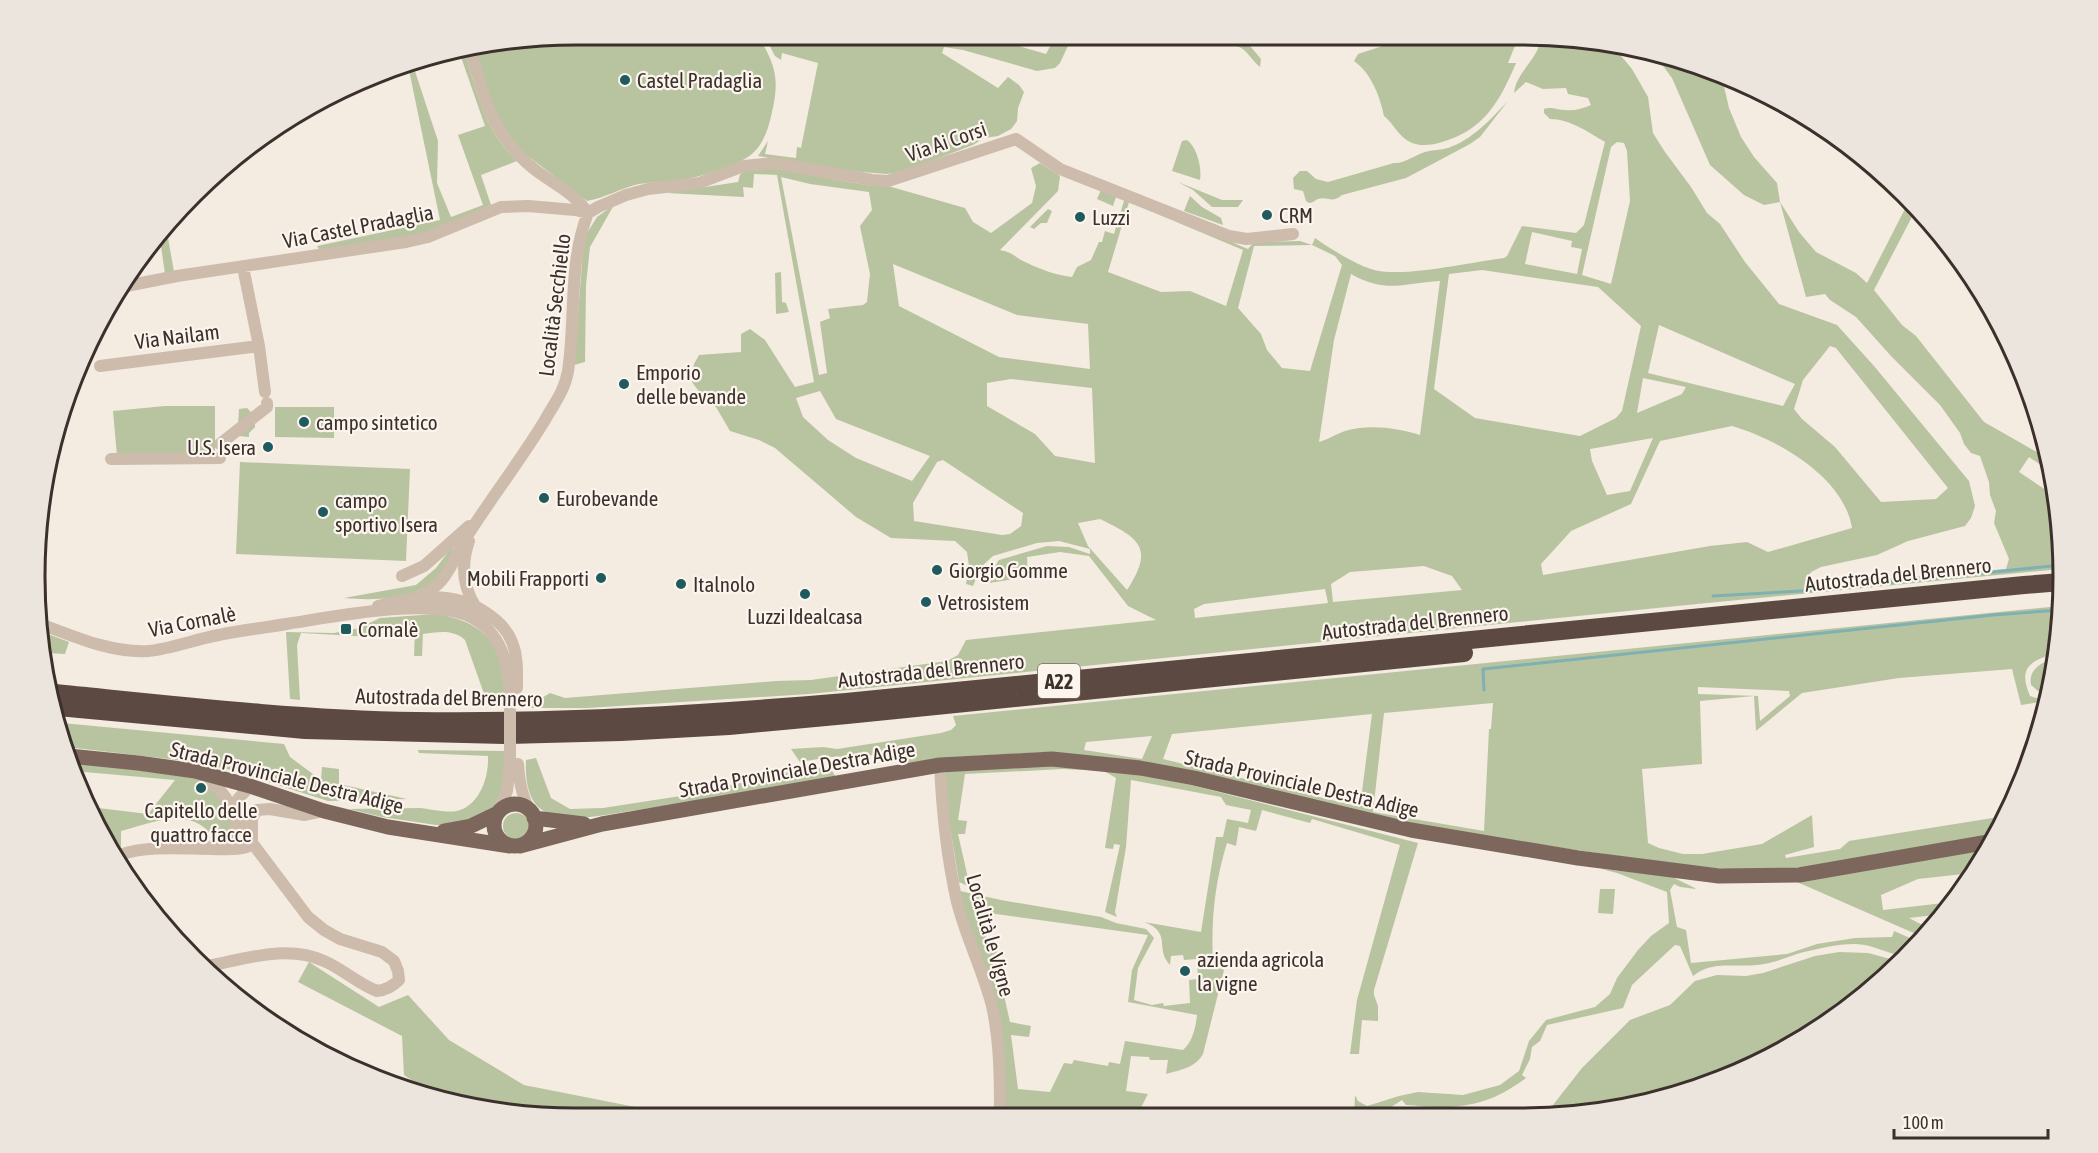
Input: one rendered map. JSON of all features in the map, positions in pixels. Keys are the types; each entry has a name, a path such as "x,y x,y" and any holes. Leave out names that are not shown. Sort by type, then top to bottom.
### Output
{"highway":[{"name":"Autostrada del Brennero","path":"58,693 308,716 415,721 535,721 683,715 846,702 2053,583"},
{"name":"Autostrada del Brennero","path":"61,707 306,730 504,735 729,726 1996,599 2052,596"}],"main road":[{"name":"Strada Provinciale Destra Adige","path":"77,757 138,762 195,771 250,786 324,811 388,827 515,846 602,824 940,765 1052,759 1140,768 1194,778 1411,830 1578,858 1719,876 1799,875 1981,844"},
{"path":"514,804 526,808 532,815 535,828 532,837 515,846 500,840 494,830 495,818 502,808 514,804"},
{"name":"Strada Provinciale Destra Adige","path":"423,832 464,828 498,813"},
{"name":"Strada Provinciale Destra Adige","path":"532,815 567,823 602,824"}],"street":[{"path":"472,55 486,105 500,132 516,153 538,172 593,210"},
{"name":"Via Ai Corsi","path":"593,210 626,195 648,189 699,183 744,165 760,163 788,165 888,181 1016,139 1060,169 1229,236 1247,239 1293,234"},
{"name":"Via Castel Pradaglia","path":"133,285 428,237 501,207 528,206 593,210"},
{"name":"Località Secchiello","path":"415,598 439,584 461,545 534,439 564,388 571,345 576,254 581,230 593,210"},
{"path":"220,444 267,407 259,346 243,267"},
{"name":"Via Nailam","path":"100,366 259,346"},
{"path":"111,459 220,458"},
{"path":"402,576 424,566 477,520"},
{"name":"Località Secchiello","path":"451,598 456,594 464,571 467,547 477,520"},
{"name":"Località Secchiello","path":"464,571 471,610"},
{"path":"446,574 447,589 451,598"},
{"path":"342,615 415,598 451,598 468,602 471,610 501,646 513,688 514,764 498,813"},
{"path":"435,608 451,598"},
{"path":"342,615 435,608 471,610"},
{"name":"Via Cornalè","path":"48,627 93,643 119,649 149,651 220,634 342,615"},
{"path":"514,764 526,805 532,815"},
{"name":"Località le Vigne","path":"940,765 945,820 957,900 966,933 983,978 997,1031 1000,1108"},
{"path":"195,771 219,789 253,844 308,917 340,939 382,952 394,961 399,980 393,986 377,991 322,960 292,954 266,955 214,965"},
{"path":"198,849 231,839 236,832 238,799 250,786"},
{"path":"253,844 251,823 257,810 270,809 304,815 324,811"},
{"path":"124,854 145,850 242,848 253,844"}],"green space":[{"path":"763,45 772,63 776,80 768,129 757,149 747,158 688,179 639,184 587,201 516,147 489,101 477,54 542,46"},
{"path":"769,45 1015,45 1046,54 1051,45 1068,45 1060,63 1055,68 1037,71 963,50 944,47 942,53 998,88 1008,77 1019,85 1024,92 1018,108 1017,121 1011,129 998,136 984,138 973,145 902,172 887,174 848,171 758,156 768,141 765,154 796,158 797,147 801,148 818,63 782,53 781,60 775,56"},
{"path":"1249,45 1261,59 1260,67 1244,50 1237,46"},
{"path":"1386,45 1515,45 1508,63 1516,63 1497,102 1480,122 1457,137 1434,144 1418,145 1403,137 1384,116 1374,86 1354,61 1358,54"},
{"path":"1539,45 1620,54 1632,69 1648,97 1653,133 1665,152 1707,213 1720,224 1745,262 1779,304 1837,325 1969,481 1975,506 1965,526 1908,541 1877,555 1821,567 1811,572 1808,577 1810,581 1900,578 2006,569 2009,559 1994,523 1996,511 1980,456 1971,453 1940,405 1856,317 1830,300 1825,294 1806,297 1780,202 1799,232 1816,252 1856,273 1867,283 1905,209 1912,217 1874,290 1902,325 1916,336 1984,422 2038,453 2041,465 2029,457 2019,472 2045,490 2053,570 809,694 587,708 527,708 527,702 537,701 550,693 565,698 811,680 947,661 958,655 966,640 1156,620 1128,606 1089,556 1060,552 1027,557 1028,577 989,583 989,579 994,578 993,569 999,560 1047,546 1069,547 1090,554 1090,549 1059,541 1037,543 993,556 981,567 973,586 966,584 969,566 967,552 955,541 891,538 856,517 775,448 759,440 730,431 716,407 705,400 692,382 694,364 699,355 741,352 741,334 750,329 765,340 795,387 814,382 777,175 754,174 753,188 743,187 744,197 666,193 738,182 745,169 776,168 848,182 888,186 965,208 973,222 991,233 1032,203 1036,186 1031,168 1040,163 1060,176 1058,191 1000,250 1054,273 1072,277 1077,267 1091,260 1099,242 1102,242 1105,231 1114,234 1124,201 1130,200 1248,249 1254,242 1300,241 1312,245 1315,238 1371,269 1399,272 1436,269 1504,258 1522,226 1576,233 1584,225 1605,142 1572,124 1550,119 1544,113 1544,109 1547,108 1572,110 1584,108 1591,105 1588,98 1568,94 1566,88 1543,89 1526,82 1514,93 1521,74","holes":["1617,142 1624,143 1627,151 1630,201 1611,284 1582,275 1611,147","781,177 810,184 869,192 872,210 860,226 870,274 867,302 863,305 828,309 830,318 820,322 827,373 819,375","1129,202 1243,250 1226,306 1190,291 1161,292 1108,272","1532,232 1572,241 1571,247 1582,249 1577,274 1525,264","1312,245 1335,256 1342,265 1310,371 1282,368 1267,350 1261,334 1238,308 1254,246","893,264 1017,315 1088,324 1090,369 999,357 899,306","1482,270 1598,287 1641,326 1622,411 1616,418 1580,436 1475,418 1434,389 1449,274","1351,274 1385,286 1440,281 1420,435 1402,430 1373,427 1345,431 1319,442 1334,340","1659,325 1795,384 1783,406 1648,373","1830,346 1836,348 1948,488 1936,499 1881,502 1835,447 1802,419 1794,409 1803,380","1643,378 1686,387 1682,394 1637,413","1011,379 1092,388 1095,463 1055,456 1035,434 987,406 987,383","820,391 836,419 930,456 912,481 856,458 828,440 803,417 796,398","1732,426 1769,440 1806,463 1836,492 1846,510 1852,528 1768,552 1747,542 1710,546 1543,575 1541,564 1571,531 1631,504 1660,441","1653,438 1630,491 1607,495 1592,461 1590,449","943,460 1023,513 1021,526 1010,534 1002,535 914,521 913,503 937,462","1100,519 1134,539 1141,554 1140,564 1127,590 1088,546 1078,523","1424,566 1452,576 1462,590 1333,602 1331,584 1350,572","1325,589 1328,603 1195,618 1194,609 1204,604"]},
{"path":"466,57 478,96 497,138 517,161 481,175 491,205 426,233 320,251 317,246 440,220 409,72 415,70 438,141 437,183 451,217 483,205 458,135 485,126 461,58"},
{"path":"1661,64 1724,84 1729,108 1741,137 1754,157 1777,183 1780,202 1764,205 1744,195 1710,165 1672,78"},
{"path":"1508,101 1480,137 1406,178 1342,195 1335,199 1321,198 1310,203 1306,201 1303,191 1294,189 1293,178 1300,171 1307,171 1316,179 1328,182 1402,162 1425,152 1445,149 1465,140 1481,128"},
{"path":"1187,140 1191,143 1198,158 1200,180 1172,171 1182,141"},
{"path":"1178,182 1222,200 1243,200 1238,207 1212,207 1193,190"},
{"path":"1101,190 1116,197 1113,206 1097,199"},
{"path":"1190,196 1202,207 1221,218 1223,225 1184,211"},
{"path":"614,205 590,247 586,285 585,362 574,365 584,238 597,217"},
{"path":"1048,209 1052,211 1047,223 1041,223 1034,229 1030,227"},
{"path":"168,237 174,272 165,274 161,246"},
{"path":"781,272 782,302 786,303 789,312 776,314 775,273"},
{"path":"165,406 215,406 215,456 117,456 113,411"},
{"name":"campo sintetico","path":"275,407 334,407 334,438 275,437"},
{"path":"247,408 255,416 255,427 249,433 249,437 230,435 238,426 239,409"},
{"name":"campo sportivo Isera","path":"240,462 410,469 406,561 236,554"},
{"path":"454,544 446,566 435,580 422,590 389,598 344,598 416,585 436,568"},
{"path":"2052,607 2047,656 2029,666 2025,677 2030,696 2039,698 2038,702 2021,705 2012,669 1899,678 1802,693 1756,731 1754,696 1700,701 1702,764 1642,769 1648,843 1683,854 1702,854 1762,844 1812,815 1814,847 1785,855 1786,858 1840,849 1849,841 1995,818 1985,837 1823,866 1750,871 1679,865 1494,838 1370,817 1048,752 954,757 910,764 900,758 887,759 875,755 830,757 800,762 791,749 823,747 837,749 941,733 951,730 956,725 953,716","holes":["1698,687 1789,691 1790,696 1760,721 1758,696 1698,694","1493,703 1491,729 1489,729 1484,831 1373,812 1384,713","1372,714 1360,807 1163,759 1172,734","1152,736 1142,759 1084,750 1086,742"]},
{"path":"436,614 471,625 492,643 502,669 506,705 488,705 465,640 455,634 445,632 423,634 422,656 414,656 415,627 375,624 373,637 301,633 297,645 300,700 290,699 286,632 334,633 359,628 380,618"},
{"path":"49,634 69,642 65,654 51,653"},
{"path":"2046,662 2040,691 2038,691 2031,685 2031,679 2034,670"},
{"path":"66,723 284,744 290,757 321,780 322,767 339,769 339,784 407,799 328,801 227,769 185,761 73,748"},
{"path":"418,750 506,751 507,776 495,805 488,814 454,826 382,817 349,809 419,808 451,812 460,810 473,801 485,780 488,756 419,753"},
{"path":"536,758 551,798 570,809 603,808 687,795 807,768 832,771 836,777 687,803 605,815 572,817 543,811 533,800 527,784 526,760"},
{"path":"78,762 198,779 216,793 233,817 233,824 225,836 216,839 204,827 193,821 172,819 121,831 120,848 98,808 148,814 175,780 82,772"},
{"path":"1051,764 1112,769 1191,785 1418,843 1374,990 1378,1006 1378,1021 1362,1020 1359,1054 1350,1054 1357,1000 1400,845 1312,819 1310,823 1262,810 1256,831 1239,827 1236,846 1227,843 1219,874 1214,904 1212,950 1213,966 1224,970 1200,1059 1187,1068 1166,1074 1168,1060 1150,1060 1149,1057 1131,1056 1126,1091 1148,1094 1141,1108 1005,1108 1002,1048 968,930 960,891 1101,917 1116,923 1146,929 1154,938 1138,968 1134,1000 1152,1005 1163,1003 1164,1006 1190,1003 1189,980 1198,979 1197,959 1184,960 1183,955 1171,956 1170,965 1165,959 1158,931 1144,922 1201,932 1216,837 1223,837 1227,819 1248,823 1251,810 1226,805 1221,797 1131,780 1126,847 1115,912 1117,917 1105,912 1120,845 1114,844 1113,849 1105,848 1116,778 1104,771 1063,769 965,774 958,820 967,821 965,834 958,834 970,887 959,882 946,801 946,772","holes":["974,911 1148,935 1132,970 1128,1002 1197,1015 1193,1034 1186,1047 1183,1050 1125,1041 1120,1064 1109,1062 1108,1066 1074,1060 1072,1064 1064,1063 1050,1092 1018,1089 1011,1035 1029,1037 1031,1026 1010,1022 1001,982 1002,959 981,931"]},
{"path":"516,813 525,817 529,826 525,835 516,839 507,835 503,826 507,817"},
{"path":"190,829 206,843 164,843 164,841 176,838 181,830"},
{"path":"1977,849 1961,874 1918,879 1881,895 1883,910 1940,903 1930,915 1909,918 1923,925 1915,934 1797,882"},
{"path":"1601,869 1670,876 1697,889 1674,884 1670,890 1677,927 1686,930 1691,963 1787,954 1817,944 1855,938 1892,937 1894,931 1910,938 1895,954 1861,944 1841,945 1800,953 1764,964 1718,966 1693,976 1680,946 1675,945 1632,985 1623,1008 1547,1025 1540,1041 1532,1047 1530,1059 1522,1075 1526,1078 1505,1092 1475,1103 1452,1107 1406,1105 1402,1100 1390,1108 1354,1108 1355,1095 1358,1101 1367,1106 1418,1092 1463,1095 1500,1085 1519,1071 1529,1041 1546,1020 1595,1007 1610,994 1617,978 1638,950 1651,936 1669,923 1667,892"},
{"path":"1600,889 1615,889 1613,914 1598,913"},
{"path":"1839,952 1868,953 1890,959 1845,998 1817,1018 1787,1037 1725,1068 1659,1090 1625,1098 1549,1107 1582,1068 1630,1020 1670,1005 1695,981 1717,975 1746,976 1763,973 1815,956"},
{"path":"309,962 379,1007 408,995 449,1040 524,1085 640,1108 542,1107 473,1098 416,1083 404,1075 402,1036 298,982"}],"waterway":[{"path":"1713,596 1819,590 2053,566"},
{"path":"1484,690 1483,669 2052,611"}],"place":[{"name":"Castel Pradaglia","path":"625,80"},
{"name":"CRM","path":"1267,215"},
{"name":"Luzzi","path":"1080,217"},
{"name":"Emporio delle bevande","path":"624,384"},
{"name":"campo sintetico","path":"304,422"},
{"name":"U.S. Isera","path":"268,447"},
{"name":"Eurobevande","path":"544,498"},
{"name":"campo sportivo Isera","path":"323,512"},
{"name":"Giorgio Gomme","path":"937,570"},
{"name":"Mobili Frapporti","path":"601,578"},
{"name":"Italnolo","path":"681,584"},
{"name":"Luzzi Idealcasa","path":"805,594"},
{"name":"Vetrosistem","path":"926,602"},
{"name":"Cornalè","path":"346,629"},
{"name":"Capitello delle quattro facce","path":"201,788"},
{"name":"azienda agricola la vigne","path":"1185,971"}]}
